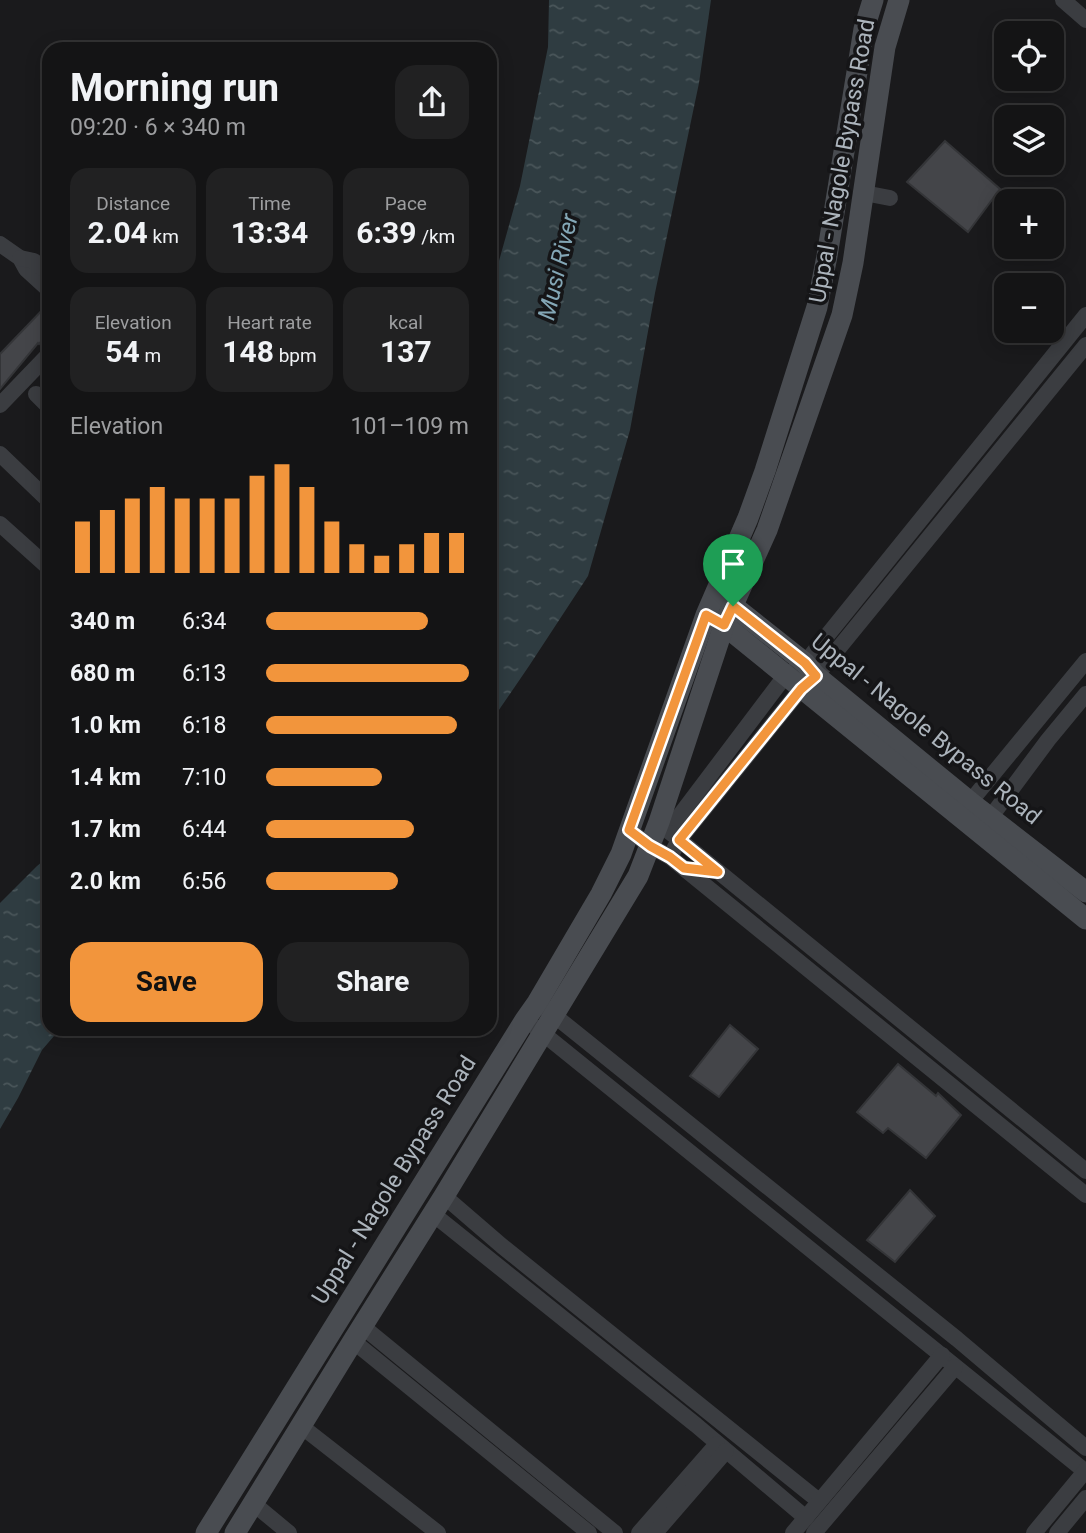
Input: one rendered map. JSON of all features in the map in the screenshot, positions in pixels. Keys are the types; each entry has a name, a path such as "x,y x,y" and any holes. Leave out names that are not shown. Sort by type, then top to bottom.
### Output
{"street":[{"name":"Uppal - Nagole Bypass Road","path":"236,1533 439,1205 540,1018 621,855 720,609 817,307 864,29 873,0"},
{"name":"Uppal - Nagole Bypass Road","path":"206,1533 540,1018 638,876 650,846 669,831 720,609 767,530 842,315 853,263 885,47 899,0"},
{"path":"1063,0 1086,19"},
{"path":"864,193 890,198"},
{"path":"0,244 20,258 34,261 42,268"},
{"path":"20,258 26,269 42,284"},
{"path":"802,676 1086,315"},
{"path":"670,857 669,831 1086,345"},
{"path":"0,405 42,361"},
{"path":"36,394 42,400"},
{"path":"0,454 42,494"},
{"path":"0,524 42,562"},
{"name":"Uppal - Nagole Bypass Road","path":"720,609 1086,919"},
{"path":"970,802 1086,661"},
{"name":"Uppal - Nagole Bypass Road","path":"802,676 1086,892"},
{"path":"990,817 1086,694"},
{"path":"629,830 684,868 1086,1195"},
{"path":"669,831 1086,1171"},
{"path":"684,868 718,872"},
{"path":"540,1018 955,1367 1086,1471 1034,1533"},
{"path":"540,1018 957,1339 1086,1448"},
{"path":"439,1205 489,1261 645,1384 806,1518"},
{"path":"439,1205 502,1246 819,1501"},
{"path":"357,1334 589,1533"},
{"path":"357,1334 615,1533"},
{"path":"793,1533 942,1355"},
{"path":"814,1533 955,1367"},
{"path":"301,1426 438,1533"},
{"path":"639,1533 722,1448"},
{"path":"656,1533 722,1448"},
{"path":"1057,1533 1086,1498"},
{"path":"254,1504 289,1533"}],"water":[{"name":"Musi River","path":"549,0 711,0 699,83 655,293 630,430 588,576 497,713 497,268 520,186 548,47"},
{"path":"42,862 42,1036 54,1036 42,1050 0,1129 0,903"}],"building":[{"path":"945,141 1000,189 994,189 994,197 968,232 907,182"},
{"path":"42,310 42,340 0,389 0,354"},
{"path":"730,1025 758,1049 719,1097 690,1076"},
{"path":"898,1064 936,1096 938,1093 961,1115 926,1158 888,1128 883,1133 857,1112"},
{"path":"910,1190 935,1216 895,1262 867,1240"}],"route":[{"path":"733,606 805,663 816,676 801,689 679,840 718,872 684,868 629,830 706,615 724,625 733,606"}]}
